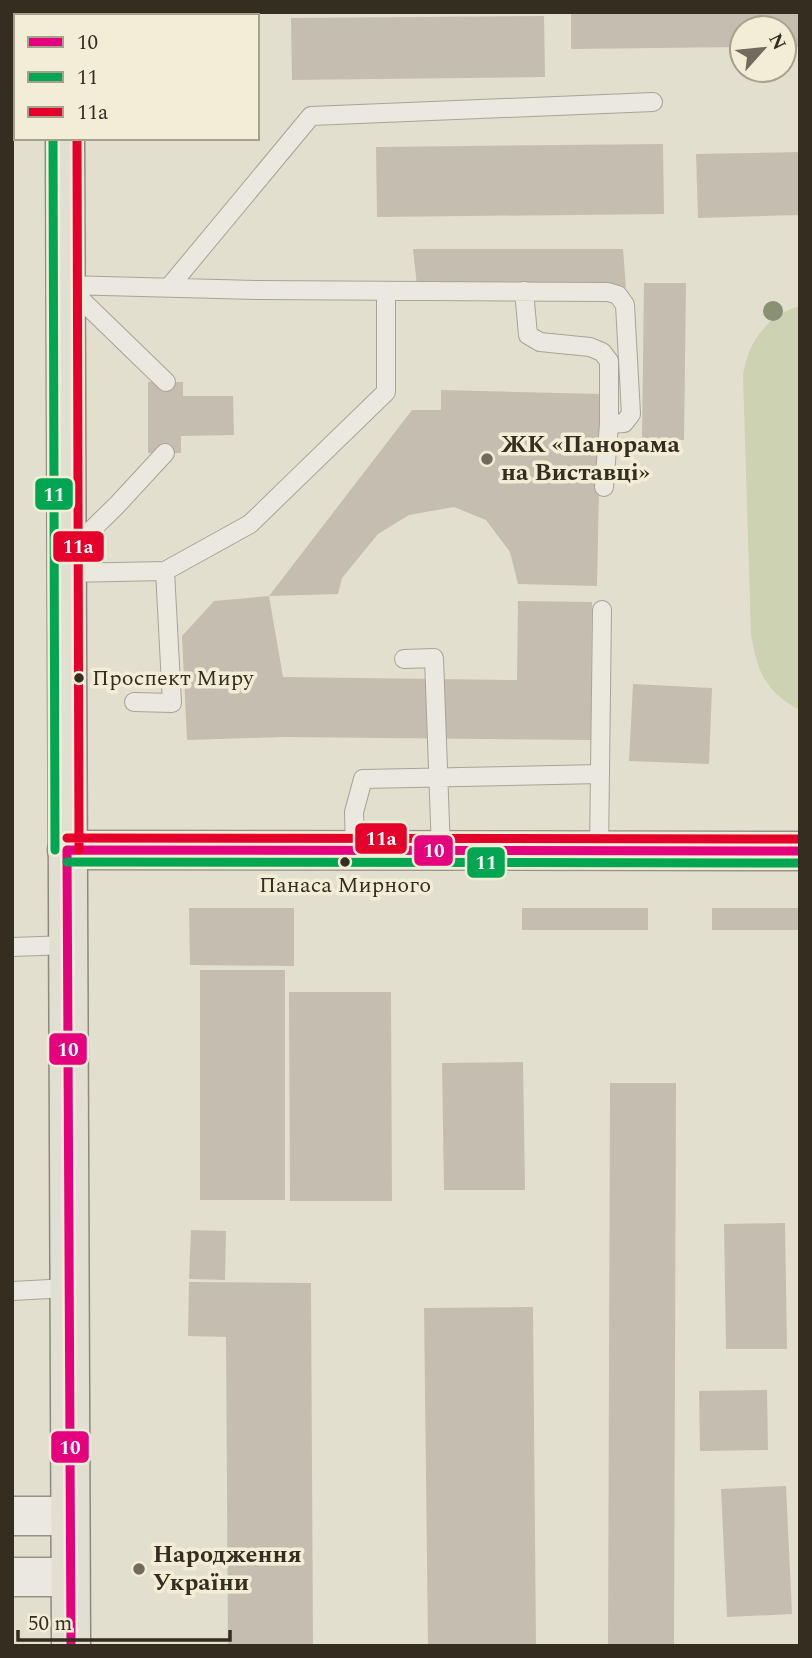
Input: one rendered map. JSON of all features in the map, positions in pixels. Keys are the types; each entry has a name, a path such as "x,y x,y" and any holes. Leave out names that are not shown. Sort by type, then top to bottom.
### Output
{"main road":[{"path":"65,140 71,1646"},
{"path":"67,850 800,851"},
{"path":"12,1516 70,1516"},
{"path":"12,1577 70,1577"}],"lane":[{"path":"170,286 311,116 653,102"},
{"path":"65,285 608,292 618,295 625,305 631,414 624,423 610,424"},
{"path":"65,285 166,382"},
{"path":"66,564 164,570 250,524 386,392 386,291"},
{"path":"524,291 528,335 540,342 590,347 602,352 609,361 610,424 604,487"},
{"path":"66,564 164,453"},
{"path":"134,702 172,703 164,570"},
{"path":"599,851 602,610"},
{"path":"404,659 434,658 441,851"},
{"path":"355,850 354,813 363,779 600,774"},
{"path":"12,947 68,945"},
{"path":"12,1291 69,1288"}],"green space":[{"path":"800,306 800,710 778,696 765,679 756,659 751,634 743,376 749,352 761,332 778,316"}],"building":[{"path":"571,12 800,12 800,47 798,14 728,14 728,47 571,49"},
{"path":"544,16 545,77 292,80 291,18"},
{"path":"663,144 664,214 377,217 376,147"},
{"path":"800,152 800,215 698,218 696,154"},
{"path":"413,249 623,249 626,288 417,286"},
{"path":"644,283 686,283 684,440 642,440"},
{"path":"148,382 183,382 183,396 233,396 234,435 181,436 181,453 148,453"},
{"name":"ЖК «Панорама на Виставці»","path":"441,390 601,394 597,586 518,584 510,552 486,520 454,507 409,515 378,534 342,578 338,594 269,596 412,410 441,410"},
{"path":"269,596 283,677 517,680 518,601 592,602 591,740 283,737 187,740 182,636 214,601"},
{"path":"633,684 712,688 709,764 629,761"},
{"path":"189,908 294,908 294,966 190,965"},
{"path":"522,908 648,908 648,930 522,930"},
{"path":"712,908 800,908 800,930 712,930"},
{"path":"200,970 285,970 285,1200 200,1200"},
{"path":"289,992 391,992 392,1201 290,1201"},
{"path":"523,1062 525,1190 444,1190 442,1063"},
{"path":"610,1083 676,1083 674,1646 608,1646"},
{"path":"785,1223 787,1349 726,1349 724,1224"},
{"path":"191,1230 226,1231 225,1280 189,1279"},
{"path":"189,1282 311,1283 313,1646 228,1646 226,1337 188,1336"},
{"path":"533,1307 536,1646 428,1646 424,1308"},
{"path":"767,1390 768,1450 700,1451 699,1391"},
{"path":"786,1486 792,1614 727,1617 721,1489"}],"transit line":[{"name":"11","path":"53,140 55,850"},
{"name":"11а","path":"77,140 79,850"},
{"name":"11а","path":"67,838 800,839"},
{"name":"10","path":"67,850 71,1646"},
{"name":"10","path":"67,850 800,851"},
{"name":"11","path":"67,862 800,863"}],"place":[{"name":"ЖК «Панорама на Виставці»","path":"487,459"},
{"name":"Проспект Миру","path":"79,678"},
{"name":"Панаса Мирного","path":"345,862"},
{"name":"Народження України","path":"139,1569"}]}
